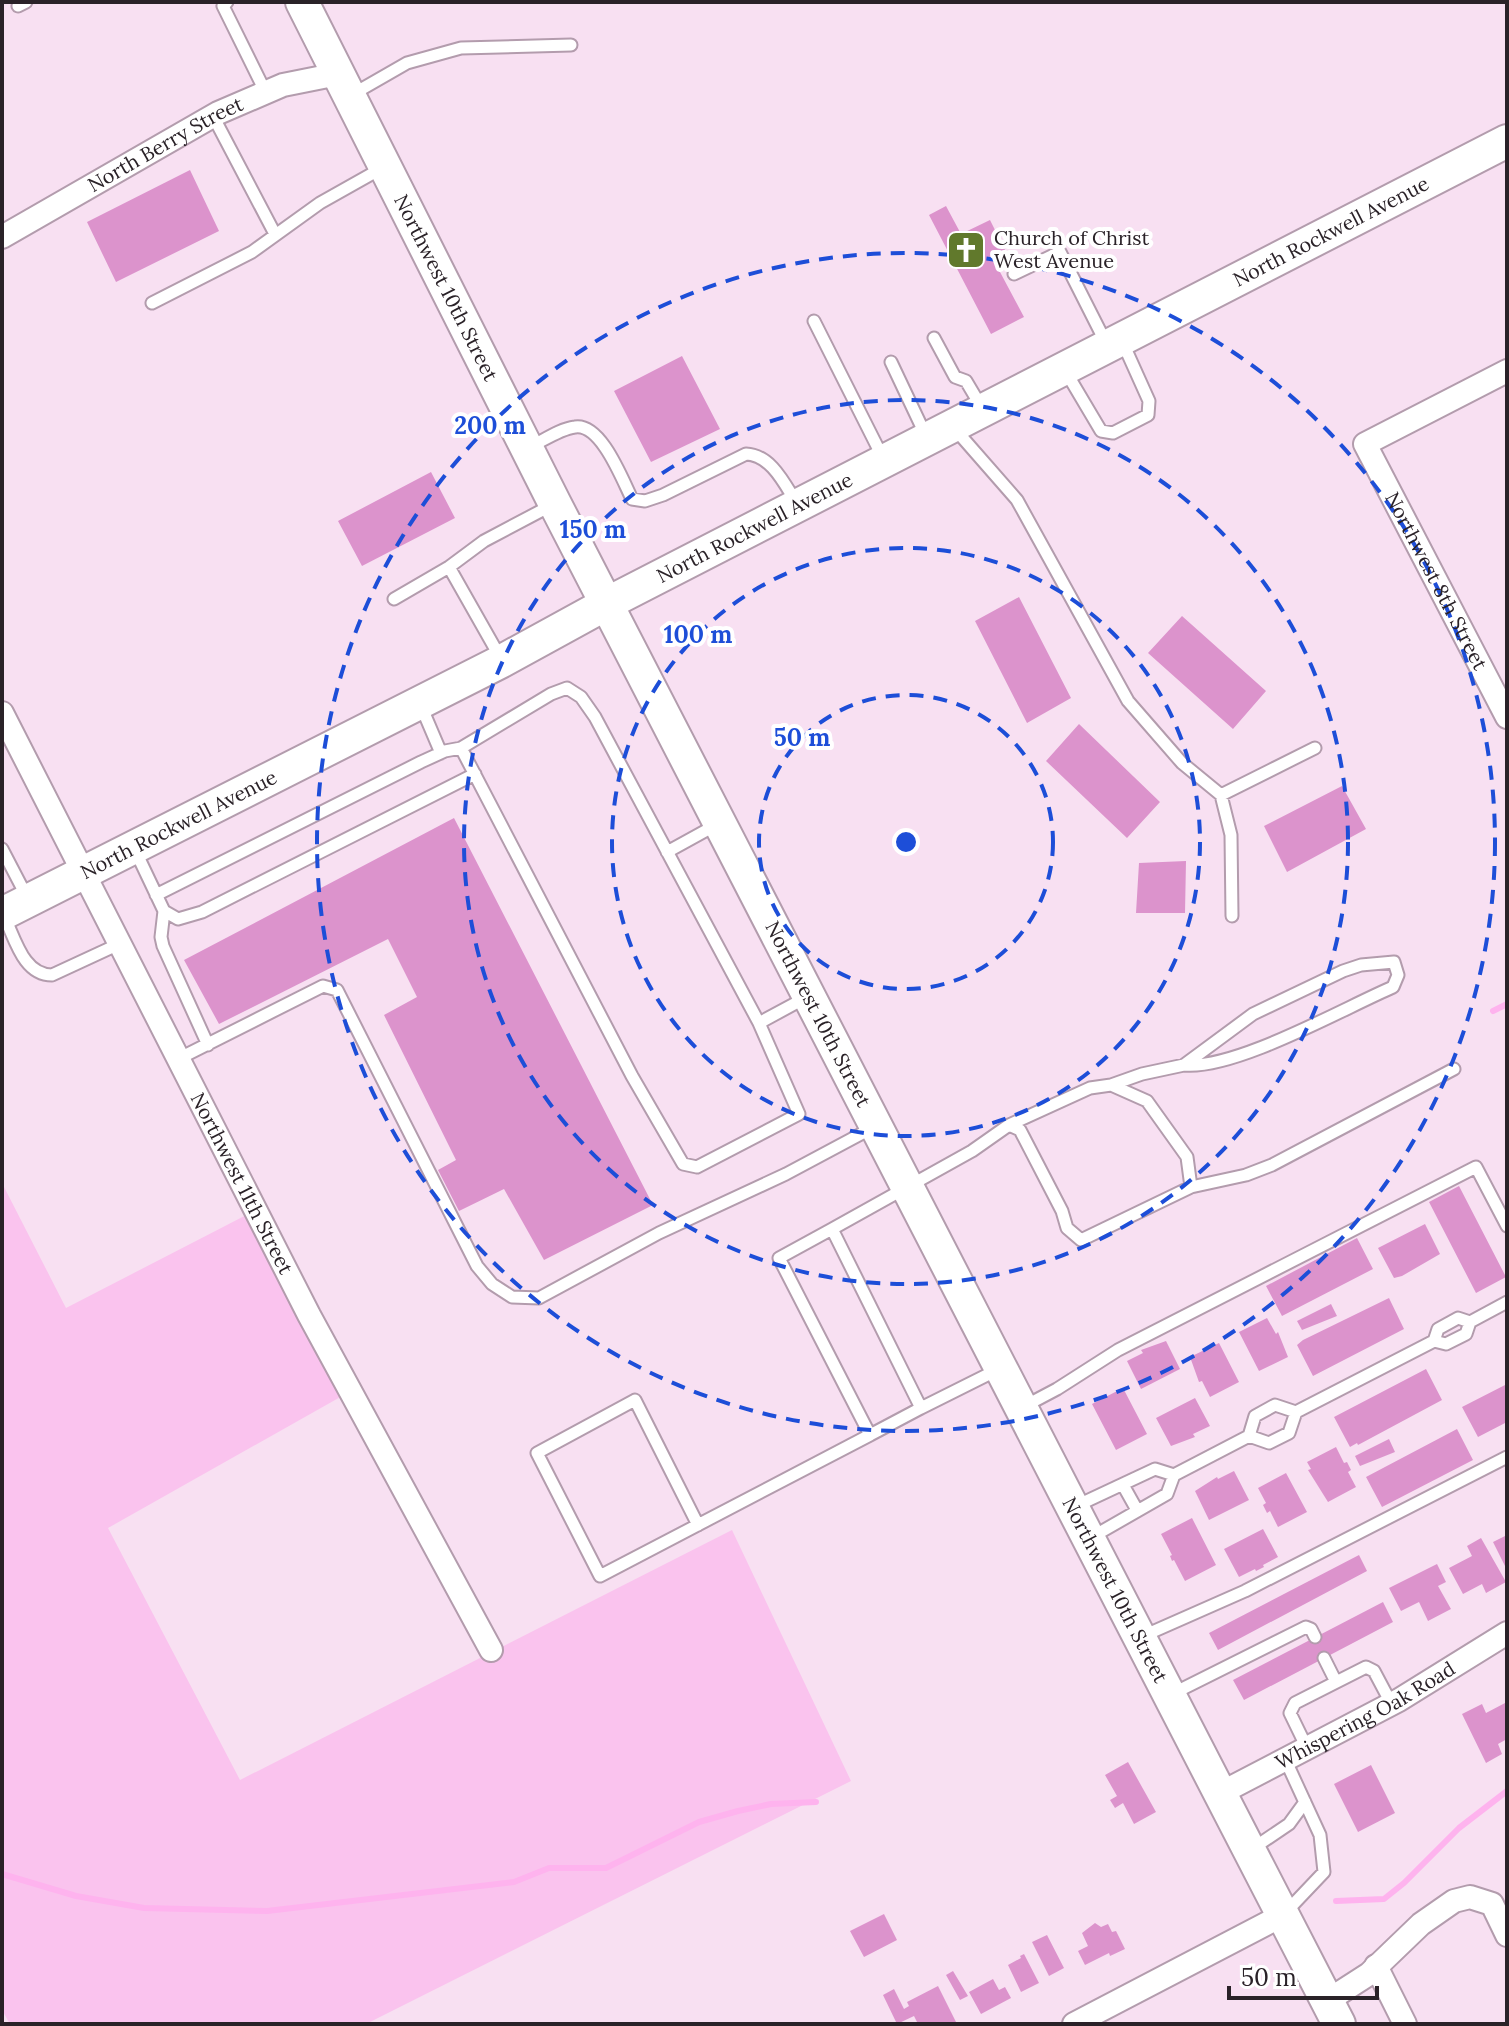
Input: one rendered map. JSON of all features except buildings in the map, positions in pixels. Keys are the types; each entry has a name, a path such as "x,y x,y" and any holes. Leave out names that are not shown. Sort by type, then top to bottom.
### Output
{"main road":[{"name":"Northwest 10th Street","path":"302,2 606,604 1333,2012"},
{"name":"North Rockwell Avenue","path":"11,909 502,661 606,604 1507,141"}],"street":[{"name":"North Berry Street","path":"2,237 213,116 283,85 344,85"},
{"name":"Northwest 8th Street","path":"1507,371 1365,444 1507,717"},
{"name":"Northwest 11th Street","path":"3,718 309,1315 491,1650"},
{"name":"Whispering Oak Road","path":"1219,1794 1391,1703 1507,1633"},
{"path":"1333,2012 1421,1924 1454,1901 1470,1897 1500,1900 1507,1935"},
{"path":"1074,2024 1283,1915"},
{"path":"1376,1966 1405,2024"}],"lane":[{"path":"227,2 223,6 266,93"},
{"path":"344,85 461,48 571,45"},
{"path":"213,116 275,234"},
{"path":"152,303 252,252 320,203 385,167"},
{"path":"1014,274 1060,252 1149,401 1148,415 1113,433 1101,431 1065,370"},
{"path":"814,321 885,462"},
{"path":"934,338 955,377 966,381 984,412"},
{"path":"891,362 941,434 1017,500 1128,701 1182,763 1221,795 1231,835 1232,916"},
{"path":"527,449 562,431 578,426 587,428 596,433 607,450 632,499 645,501 746,454 756,455 770,465 799,506"},
{"path":"394,599 449,567 484,541 555,504"},
{"path":"449,567 502,661"},
{"path":"156,895 441,753 461,748 551,694 567,688 581,697 591,710 759,1023 799,1114 697,1167 683,1164 632,1076 461,748"},
{"path":"420,703 441,753"},
{"path":"1221,795 1315,748"},
{"path":"164,911 178,919 202,912 475,774"},
{"path":"667,852 719,823"},
{"path":"133,847 164,911 163,946 208,1045"},
{"path":"2,851 11,909 26,960 32,970 41,975 52,975 119,944"},
{"path":"870,1435 779,1258 907,1189 1009,1125 1090,1088 1184,1065 1197,1067 1259,1047 1393,987 1398,975 1394,962 1361,965 1343,971 1253,1014 1184,1065"},
{"path":"178,1059 323,986 337,990 477,1266 492,1284 512,1297 539,1298 659,1233 786,1174 875,1127"},
{"path":"759,1023 808,996"},
{"path":"1009,1125 1020,1130 1062,1211 1067,1228 1081,1240 1191,1187 1246,1175 1272,1165 1454,1069"},
{"path":"1111,1085 1147,1101 1187,1157 1191,1187"},
{"path":"1021,1408 1118,1350 1476,1167 1507,1226"},
{"path":"832,1229 921,1408"},
{"path":"1249,1436 1269,1443 1289,1433 1296,1412 1434,1341 1446,1344 1466,1334 1470,1322 1507,1302"},
{"path":"1434,1341 1438,1329 1448,1323 1458,1318 1470,1322"},
{"path":"698,1525 635,1400 537,1453 600,1576 1000,1368"},
{"path":"1088,1539 1167,1494 1174,1475 1249,1436 1255,1416 1275,1405 1296,1412"},
{"path":"1139,1638 1245,1591 1507,1457"},
{"path":"1072,1508 1155,1469 1174,1475"},
{"path":"1123,1485 1137,1510"},
{"path":"1168,1696 1306,1627 1315,1637"},
{"path":"1324,1658 1336,1682"},
{"path":"1307,1748 1290,1713 1295,1703 1366,1667 1374,1671 1391,1703"},
{"path":"1283,1915 1324,1872 1320,1835 1285,1759"},
{"path":"1250,1851 1289,1824 1305,1802"}],"shaded area":[{"path":"2,1183 66,1308 256,1210 351,1391 108,1528 240,1780 732,1530 851,1781 366,2024 10,2024 2,2010"}],"waterway":[{"path":"1493,1011 1507,1004"},
{"path":"1336,1901 1384,1899 1459,1828 1507,1791"},
{"path":"2,1874 76,1896 144,1908 267,1911 514,1882 549,1868 606,1868 699,1822 771,1804 816,1802"}],"place":[{"name":"Church of Christ West Avenue","path":"966,250"}]}
